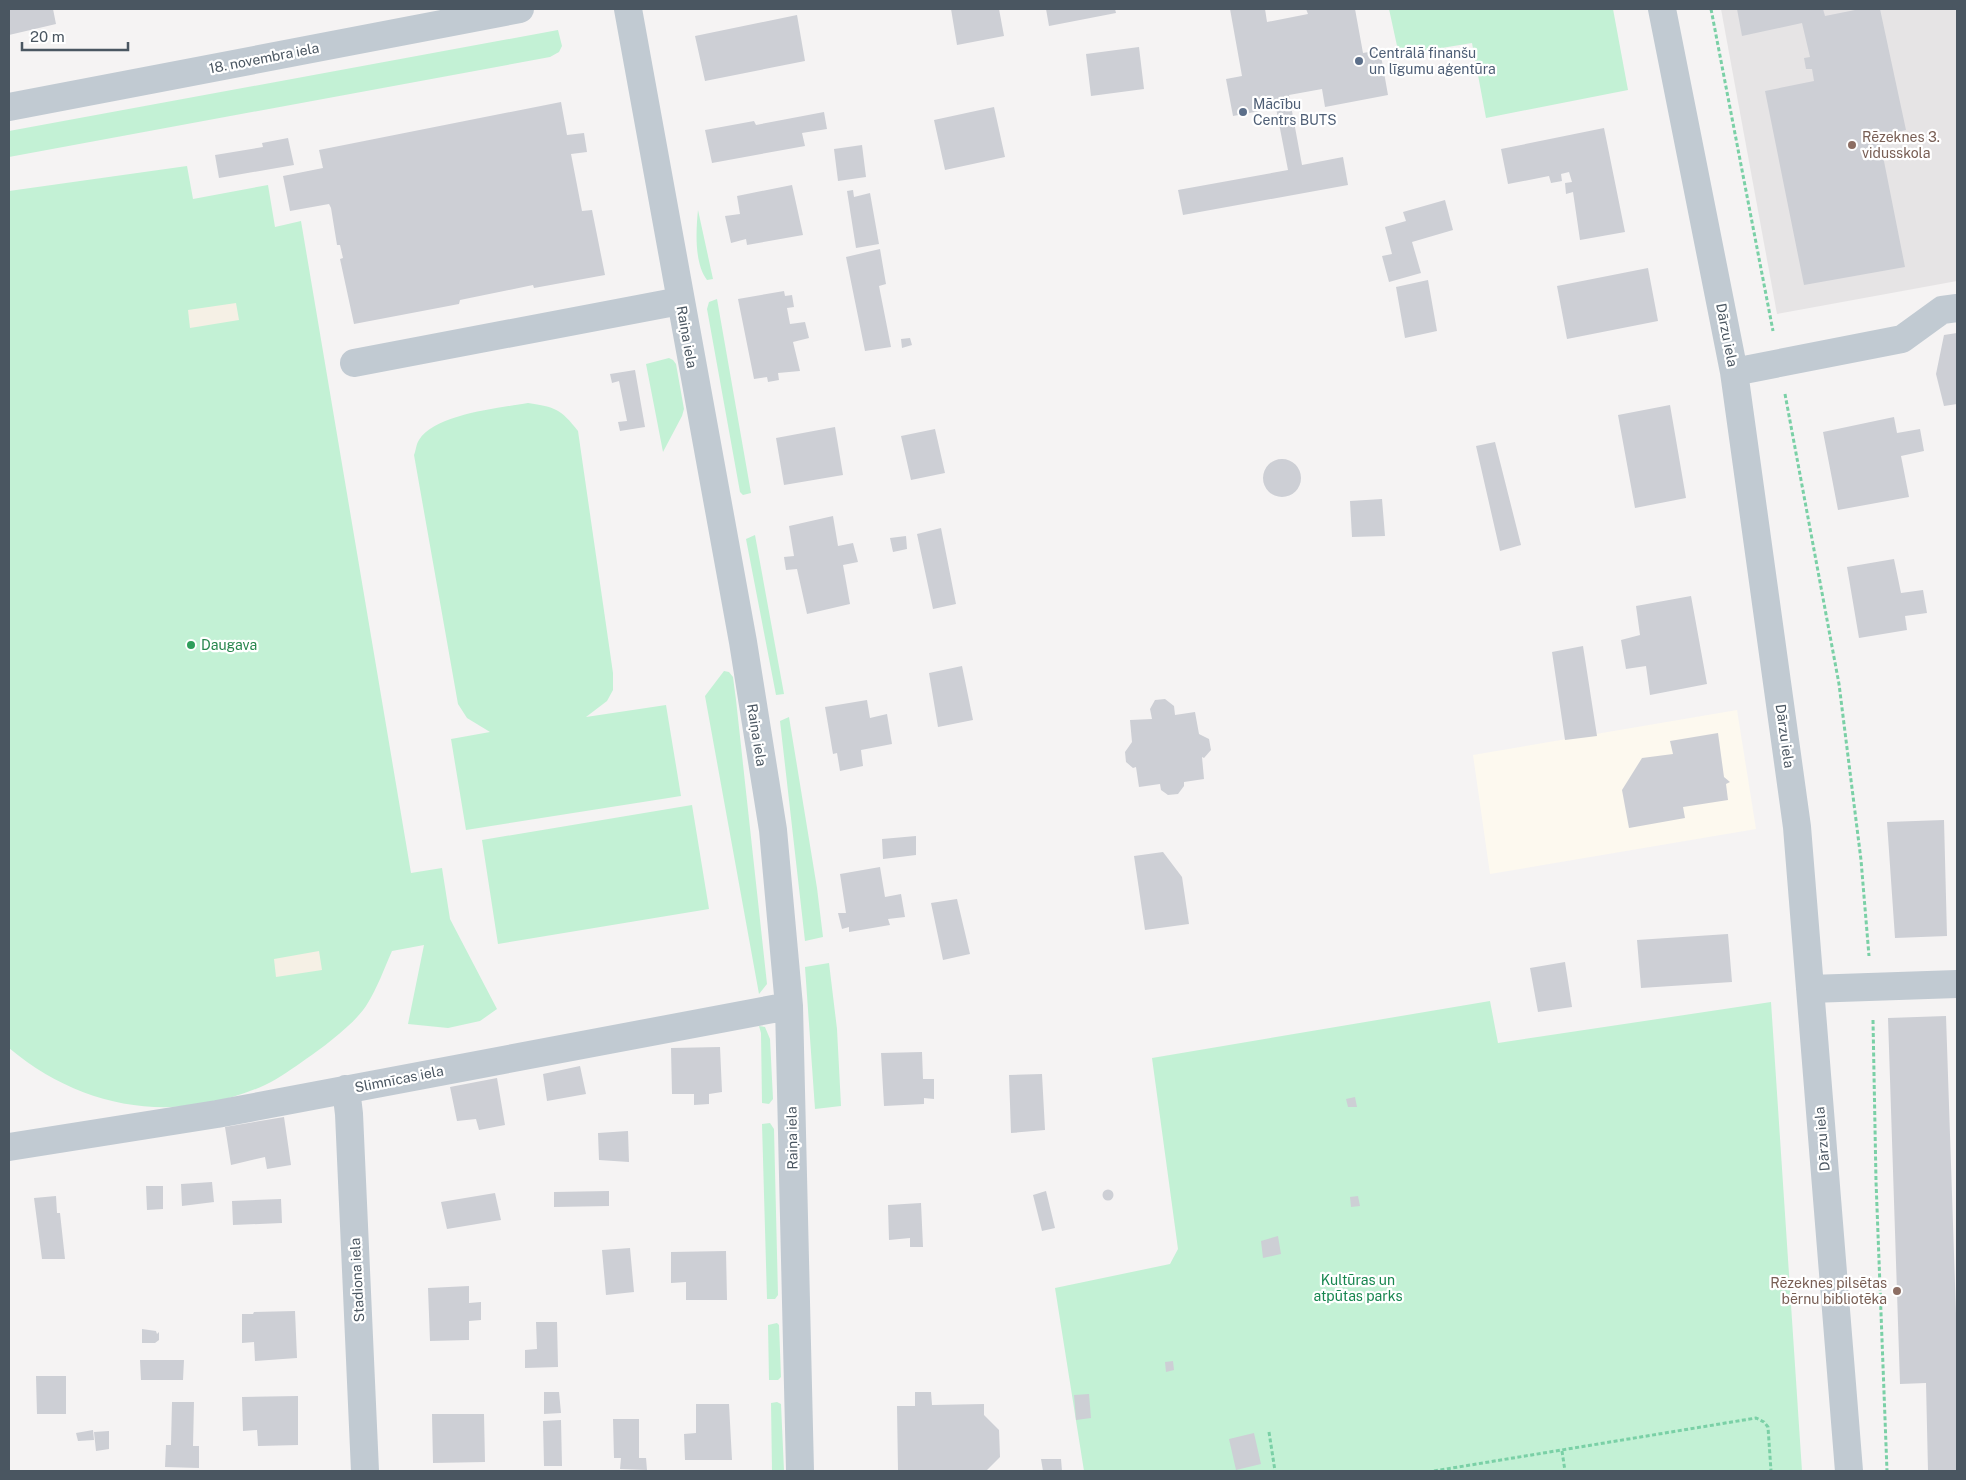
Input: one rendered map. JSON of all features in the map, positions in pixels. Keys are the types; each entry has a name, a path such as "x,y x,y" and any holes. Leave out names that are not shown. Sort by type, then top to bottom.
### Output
{"street":[{"name":"18. novembra iela","path":"9,107 520,9"},
{"name":"Raiņa iela","path":"628,9 743,642 772,830 788,1006 800,1471"},
{"name":"Dārzu iela","path":"1662,9 1734,372 1798,826 1849,1471"},
{"path":"354,363 680,301"},
{"path":"1734,372 1902,339 1942,310 1957,308"},
{"path":"1810,989 1957,984"},
{"name":"Slimnīcas iela","path":"9,1147 218,1114 788,1006"},
{"name":"Stadiona iela","path":"346,1089 349,1114 365,1471"}],"path":[{"path":"1711,9 1780,364 1839,684 1861,860 1871,986 1887,1471"},
{"path":"1434,1471 1756,1418 1764,1422 1768,1427 1771,1471"},
{"path":"1269,1432 1275,1471"},
{"path":"1562,1451 1565,1471"}],"shaded area":[{"name":"Rēzeknes 3. vidusskola","path":"1721,9 1957,9 1957,281 1777,314"},
{"path":"1737,710 1756,829 1490,874 1473,755"}],"green space":[{"path":"1389,9 1613,9 1628,90 1486,118 1472,43 1399,55"},
{"path":"558,30 562,46 559,52 550,57 9,157 9,131"},
{"name":"Daugava","path":"187,166 193,199 268,185 275,227 301,221 411,873 442,868 450,919 497,1009 480,1021 448,1028 408,1024 424,945 392,951 374,993 361,1013 347,1027 313,1054 265,1085 231,1097 198,1105 164,1107 131,1105 99,1098 68,1086 38,1069 9,1048 9,191"},
{"path":"698,210 713,279 707,280 698,256"},
{"path":"717,299 751,493 743,495 740,492 707,309 709,302"},
{"path":"669,358 676,364 684,409 663,452 646,364"},
{"path":"528,403 557,410 578,431 613,673 613,690 607,701 586,717 666,705 681,796 466,830 451,739 490,732 467,718 458,704 414,455 419,440 427,431 439,424 453,418 485,410"},
{"path":"755,535 784,694 776,695 746,539"},
{"path":"724,671 729,672 733,677 767,984 759,994 705,696"},
{"path":"789,717 817,888 823,937 805,941 780,721"},
{"path":"692,805 709,909 498,944 482,840"},
{"path":"829,963 837,1029 841,1106 815,1109 805,967"},
{"name":"Kultūras un atpūtas parks","path":"1490,1001 1498,1043 1771,1002 1802,1471 1084,1471 1055,1288 1170,1264 1178,1249 1152,1058"},
{"path":"759,1026 765,1027 770,1039 773,1099 769,1104 762,1103 761,1033"},
{"path":"770,1123 774,1129 778,1295 775,1299 767,1299 762,1124"},
{"path":"777,1323 779,1325 781,1377 778,1380 769,1380 768,1325"},
{"path":"777,1402 781,1404 784,1471 772,1471 771,1403"}],"sand":[{"path":"236,303 239,320 190,328 188,310"},
{"path":"319,951 322,970 276,977 274,959"}],"building":[{"path":"9,9 53,9 56,24 9,35"},
{"path":"951,9 999,9 1004,36 957,45"},
{"path":"1046,9 1115,9 1116,13 1049,26"},
{"name":"Mācību Centrs BUTS","path":"1230,9 1265,9 1267,22 1308,14 1306,9 1355,9 1363,53 1380,50 1388,95 1325,107 1322,89 1289,95 1302,165 1343,157 1348,185 1183,215 1178,190 1288,170 1276,108 1233,116 1226,79 1242,76"},
{"path":"1737,9 1823,9 1825,16 1860,9 1880,9 1906,130 1879,136 1905,267 1804,285 1765,91 1814,81 1812,69 1806,69 1804,58 1810,57 1802,23 1742,36"},
{"path":"797,15 805,61 705,81 695,36"},
{"path":"1139,47 1144,89 1091,96 1086,54"},
{"path":"561,102 567,135 584,133 587,152 571,154 582,211 592,210 605,275 534,288 533,285 460,300 459,304 354,324 340,259 343,258 340,245 337,245 331,208 329,204 290,211 283,176 323,168 319,150"},
{"path":"994,107 1005,157 945,170 934,120"},
{"path":"824,112 827,129 802,133 805,146 712,163 705,130 754,121 756,125"},
{"path":"1604,128 1625,232 1580,240 1573,192 1566,194 1565,183 1572,182 1569,172 1561,174 1562,181 1551,183 1549,176 1508,184 1501,149"},
{"path":"288,138 294,165 219,178 215,155 263,147 262,143"},
{"path":"862,145 866,177 838,181 834,149"},
{"path":"792,185 803,235 747,245 746,239 731,243 725,216 740,214 737,196"},
{"path":"853,190 854,197 870,193 879,244 856,248 847,191"},
{"path":"1445,200 1453,230 1412,242 1421,273 1389,282 1382,256 1392,254 1385,227 1406,221 1403,212"},
{"path":"880,249 886,284 879,286 891,347 865,351 846,257"},
{"path":"1648,268 1658,321 1567,339 1557,286"},
{"path":"1428,280 1437,331 1405,338 1396,287"},
{"path":"784,291 785,296 792,295 794,307 787,308 790,324 805,322 809,338 793,342 800,371 778,373 779,380 768,382 767,377 754,379 738,299"},
{"path":"1957,333 1957,404 1944,406 1936,374 1944,335"},
{"path":"910,338 912,345 902,348 901,339"},
{"path":"635,370 645,427 620,431 618,422 627,421 619,381 612,383 610,374"},
{"path":"1670,405 1686,498 1635,508 1618,415"},
{"path":"1894,417 1897,433 1920,429 1924,451 1901,456 1909,497 1838,510 1823,432"},
{"path":"835,427 843,475 784,485 776,438"},
{"path":"935,429 945,473 911,480 901,436"},
{"path":"1495,442 1521,545 1500,551 1476,446"},
{"path":"1282,459 1295,465 1301,478 1295,491 1282,497 1269,491 1263,478 1269,465"},
{"path":"1382,499 1385,536 1352,537 1350,501"},
{"path":"833,516 838,546 853,543 858,562 843,565 850,604 807,614 797,569 786,570 784,557 794,556 789,526"},
{"path":"941,528 956,604 933,609 917,534"},
{"path":"906,536 907,549 893,552 890,538"},
{"path":"1894,559 1901,593 1923,590 1927,613 1905,616 1907,630 1859,638 1847,567"},
{"path":"1691,596 1707,684 1650,695 1646,666 1626,669 1621,640 1640,635 1636,606"},
{"path":"1583,646 1597,736 1565,740 1552,652"},
{"path":"962,666 973,720 938,727 929,673"},
{"path":"1165,699 1174,706 1175,715 1195,712 1199,734 1209,739 1211,750 1204,758 1202,757 1204,779 1184,782 1184,786 1178,794 1168,795 1161,790 1160,784 1139,787 1136,767 1133,768 1126,762 1125,752 1132,742 1130,720 1152,719 1150,709 1155,700"},
{"path":"867,700 870,718 887,714 892,744 861,750 863,766 840,771 837,753 833,754 825,707"},
{"path":"1718,733 1724,777 1730,782 1726,784 1728,800 1683,807 1685,818 1629,828 1622,790 1642,758 1673,754 1670,741"},
{"path":"1944,820 1947,936 1895,938 1887,822"},
{"path":"916,836 916,855 883,859 882,839"},
{"path":"1163,852 1182,877 1189,924 1145,930 1134,856"},
{"path":"880,867 885,897 901,894 905,917 888,919 890,925 849,932 849,927 842,929 838,913 846,913 840,874"},
{"path":"957,899 970,954 943,960 931,903"},
{"path":"1728,934 1732,982 1641,988 1637,940"},
{"path":"1565,962 1572,1007 1538,1012 1530,968"},
{"path":"1946,1016 1957,1343 1957,1471 1928,1471 1926,1383 1900,1384 1888,1018"},
{"path":"720,1047 722,1092 709,1094 709,1104 694,1105 694,1094 672,1094 671,1048"},
{"path":"922,1052 923,1079 934,1079 934,1099 924,1098 924,1104 884,1106 881,1053"},
{"path":"580,1066 586,1094 547,1101 543,1074"},
{"path":"1042,1074 1045,1130 1011,1133 1009,1075"},
{"path":"497,1078 505,1125 479,1130 476,1119 457,1121 450,1087"},
{"path":"1355,1097 1357,1107 1348,1107 1346,1099"},
{"path":"284,1117 291,1165 267,1169 265,1157 231,1165 225,1127"},
{"path":"628,1131 629,1162 599,1160 598,1133"},
{"path":"212,1182 214,1202 182,1206 181,1184"},
{"path":"146,1186 163,1186 163,1209 147,1210"},
{"path":"1106,1190 1110,1190 1113,1195 1112,1199 1106,1200 1103,1197 1103,1193"},
{"path":"609,1191 609,1206 554,1207 554,1192"},
{"path":"1046,1191 1055,1228 1042,1231 1033,1195"},
{"path":"495,1193 501,1220 447,1229 441,1202"},
{"path":"56,1196 57,1213 60,1213 65,1259 42,1259 34,1198"},
{"path":"1358,1196 1360,1206 1351,1207 1350,1197"},
{"path":"281,1199 282,1223 233,1225 232,1201"},
{"path":"921,1203 923,1247 910,1247 910,1238 889,1240 888,1205"},
{"path":"1278,1236 1281,1254 1263,1258 1261,1241"},
{"path":"630,1248 634,1292 606,1295 602,1250"},
{"path":"726,1251 727,1300 686,1300 686,1282 671,1283 671,1252"},
{"path":"469,1286 469,1303 481,1302 481,1320 469,1321 469,1340 430,1341 428,1288"},
{"path":"295,1311 297,1358 255,1361 254,1342 242,1343 242,1314"},
{"path":"536,1322 557,1322 558,1367 525,1368 525,1350 537,1349"},
{"path":"142,1329 156,1331 157,1334 159,1332 159,1340 155,1343 142,1343"},
{"path":"140,1360 184,1360 183,1380 141,1380"},
{"path":"1173,1361 1174,1370 1166,1372 1165,1362"},
{"path":"36,1376 66,1376 66,1414 37,1414"},
{"path":"544,1392 559,1392 561,1413 544,1414"},
{"path":"915,1392 931,1392 932,1405 984,1404 984,1415 999,1430 1000,1457 986,1471 898,1471 897,1406 915,1406"},
{"path":"1089,1394 1091,1418 1076,1420 1074,1395"},
{"path":"298,1396 298,1445 258,1446 257,1430 243,1431 242,1397"},
{"path":"172,1402 194,1402 193,1446 199,1446 199,1468 165,1467 166,1445 171,1445"},
{"path":"696,1404 729,1404 732,1460 685,1460 684,1434 696,1433"},
{"path":"432,1414 484,1414 485,1462 433,1463"},
{"path":"613,1419 639,1419 639,1458 646,1458 647,1470 620,1469 621,1458 614,1458"},
{"path":"561,1420 562,1466 544,1466 543,1421"},
{"path":"93,1430 94,1440 78,1441 76,1433"},
{"path":"109,1431 109,1449 96,1451 94,1432"},
{"path":"1254,1433 1261,1464 1236,1470 1229,1439"},
{"path":"1041,1459 1061,1459 1062,1471 1043,1471"}],"place":[{"name":"Centrālā finanšu un līgumu aģentūra","path":"1359,61"},
{"name":"Mācību Centrs BUTS","path":"1243,112"},
{"name":"Rēzeknes 3. vidusskola","path":"1852,145"},
{"name":"Daugava","path":"191,645"},
{"name":"Rēzeknes pilsētas bērnu bibliotēka","path":"1897,1291"}]}
